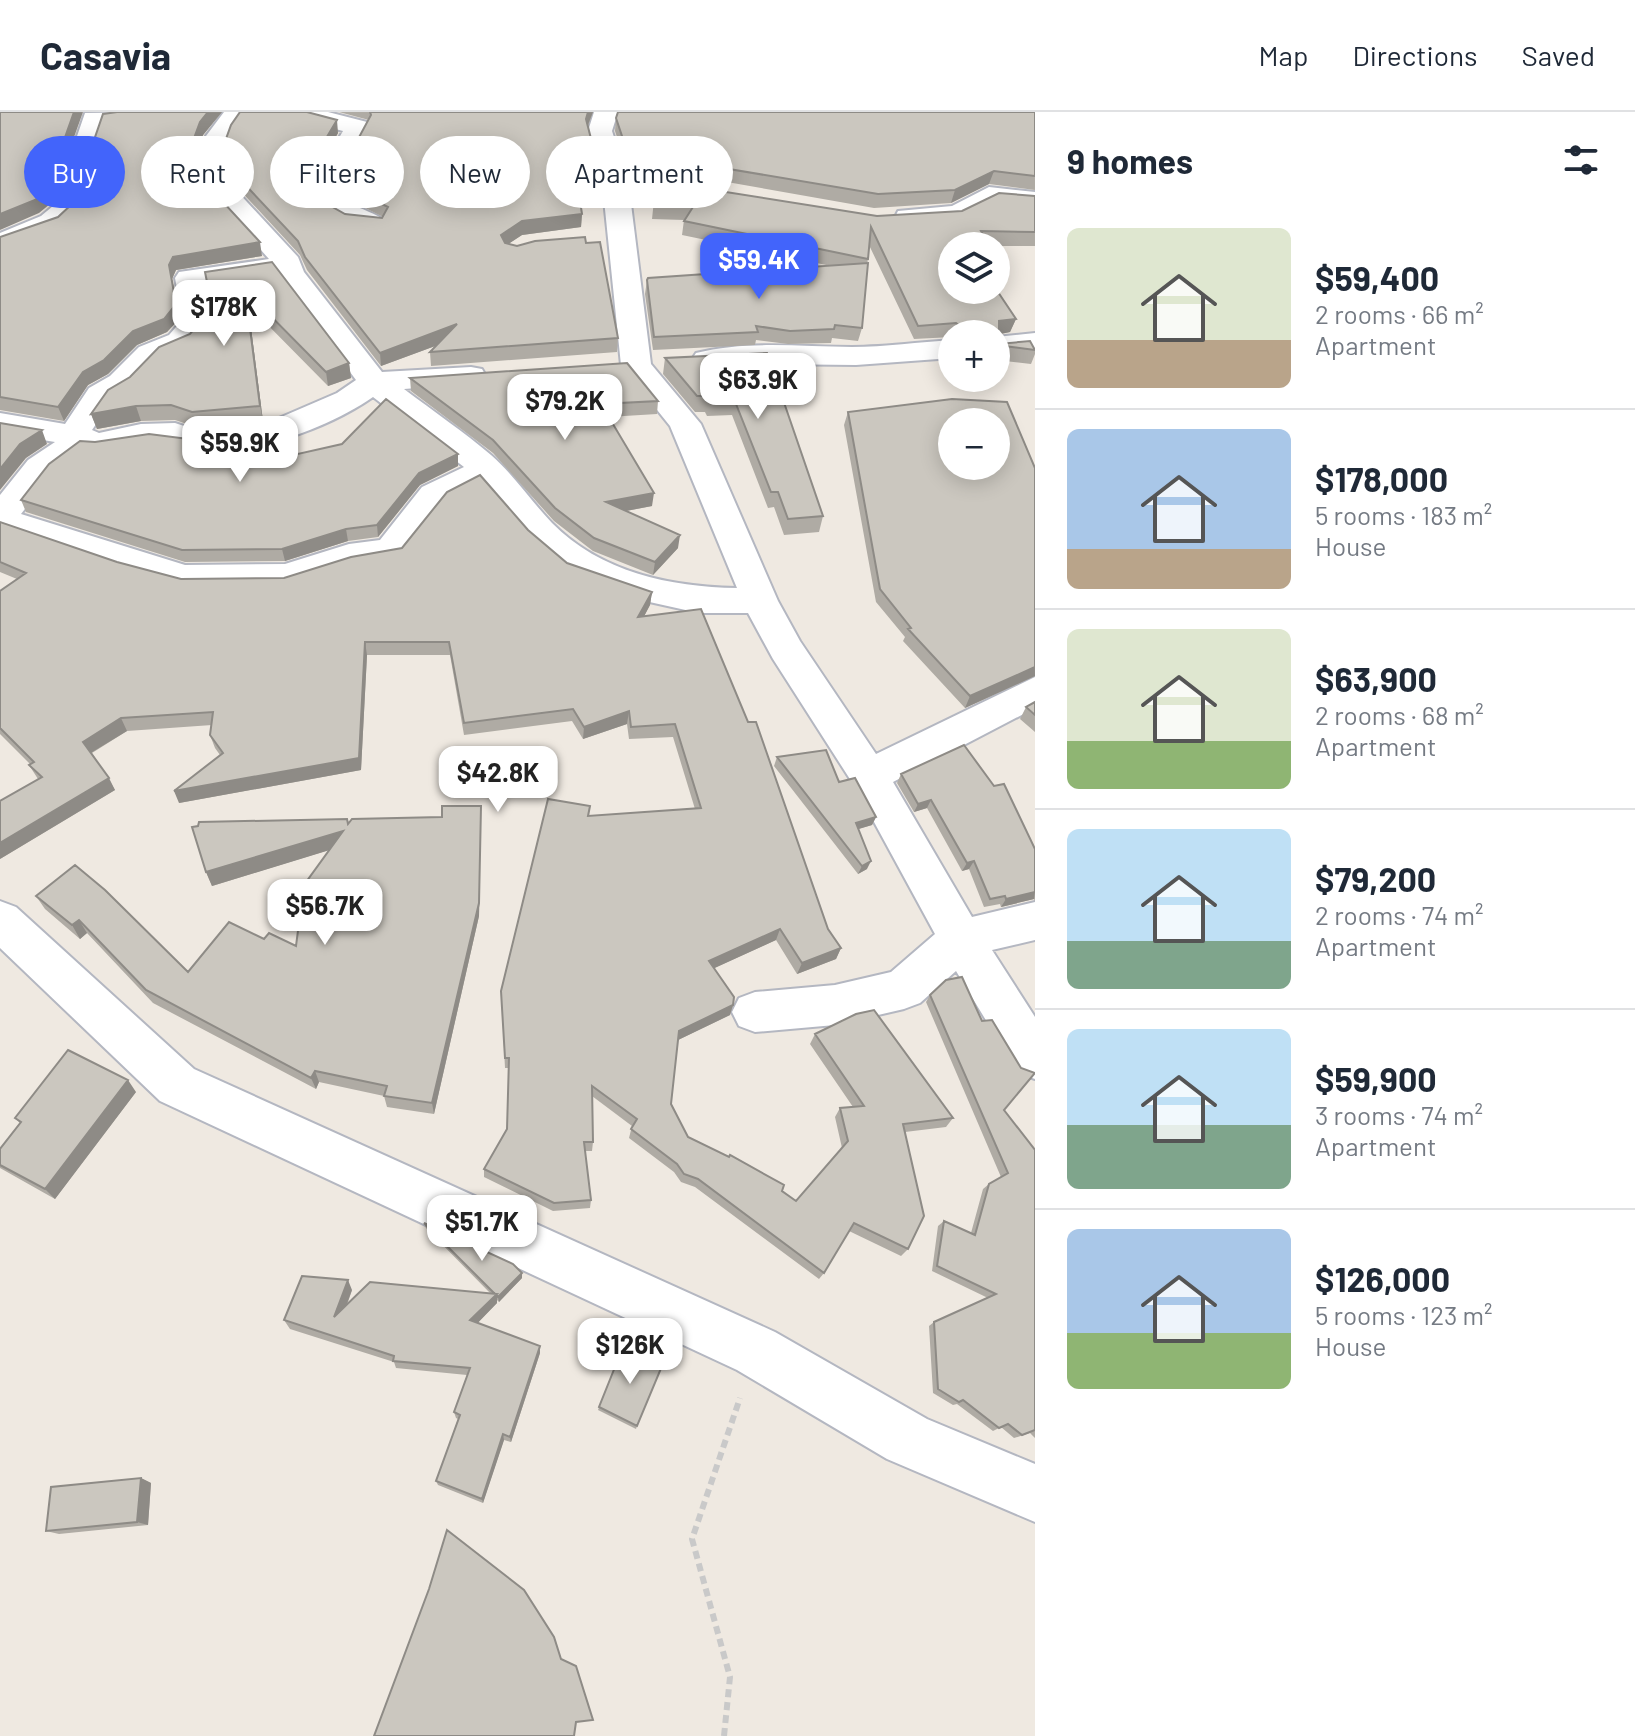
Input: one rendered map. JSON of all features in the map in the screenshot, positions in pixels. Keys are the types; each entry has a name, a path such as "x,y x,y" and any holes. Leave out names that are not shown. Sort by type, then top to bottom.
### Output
{"street":[{"path":"0,243 51,222 65,209 86,115 159,112"},
{"path":"237,112 219,136 208,164 224,193 288,263 290,273 374,382 486,469 542,533 580,565 645,589 699,600 760,601"},
{"path":"298,112 358,127 327,182 330,204 352,217 373,223"},
{"path":"597,114 600,131 630,180 610,238 646,364 685,424 760,601 786,649 869,776 961,939 1035,1058"},
{"path":"888,218 958,214 989,195 1035,200"},
{"path":"288,263 189,278 198,320 180,341 150,353 121,383 100,395 73,435 70,447 40,467 0,519 135,564 185,577 286,576 349,556 391,550 434,495 486,469"},
{"path":"1010,345 1035,342"},
{"path":"646,364 752,355 856,356 938,350"},
{"path":"0,423 73,435 97,443 141,434 175,433 193,440 245,438 274,432 348,400 374,382 497,374"},
{"path":"869,776 1035,691"},
{"path":"0,920 177,1085 756,1351 907,1439 1035,1493"},
{"path":"755,1012 835,1005 904,989 961,939 1035,921"}],"path":[{"path":"724,1736 730,1677 692,1539 756,1351"}],"building":[{"path":"0,112 74,112 65,136 24,136 24,204 0,214"},
{"path":"208,112 195,136 141,136 141,208 229,208 260,242 173,257 169,265 176,304 164,319 133,331 104,360 83,372 58,407 0,397 0,237 58,217 68,208 125,208 125,136 95,136 103,114"},
{"path":"240,112 307,112 337,120 327,136 270,136 270,208 334,208 345,214 382,218 387,208 404,208 404,136 360,136 370,112 588,112 586,119 590,136 546,136 546,208 581,208 582,214 522,221 501,235 505,243 517,246 535,241 585,237 586,243 600,242 618,338 430,352 457,324 380,353 305,257 298,241 254,194 254,136 227,136"},
{"path":"618,112 1035,112 1035,176 994,171 955,190 878,194 733,170 733,136 622,136 616,118"},
{"path":"733,193 877,216 962,211 999,193 1035,196 1035,232 938,232 938,304 1006,304 1016,319 1008,320 938,320 938,324 918,326 871,227 868,259 684,221 692,208 733,208"},
{"path":"272,262 349,363 326,372 245,290 260,406 192,412 171,405 136,406 91,414 108,390 130,377 159,347 190,334 212,307 205,272"},
{"path":"868,263 862,328 835,325 834,329 790,331 756,326 758,332 654,337 648,278"},
{"path":"1030,341 1035,350 1010,347 1010,343"},
{"path":"767,353 823,516 788,519 778,492 771,492 734,399 709,400 708,396 697,396 665,358"},
{"path":"627,363 658,401 601,404 654,493 606,502 680,535 655,562 594,538 555,508 493,440 410,378"},
{"path":"386,399 458,454 419,473 377,525 346,529 282,549 182,550 21,500 49,464 80,441 95,442 149,434 212,442 279,430 298,454 342,444"},
{"path":"952,399 1007,402 1010,408 938,408 938,480 1010,480 1010,409 1035,468 1035,667 970,696 908,629 911,628 880,589 848,412"},
{"path":"0,423 42,430 20,444 0,469"},
{"path":"480,475 528,530 567,563 652,592 638,617 701,609 748,722 756,722 828,929 841,948 802,963 780,929 709,961 734,997 733,1005 679,1031 671,1104 688,1137 730,1155 784,1185 782,1191 796,1201 848,1141 840,1108 864,1106 815,1034 856,1014 874,1010 953,1118 903,1124 924,1216 908,1249 854,1223 824,1273 698,1179 684,1174 677,1164 631,1129 637,1119 592,1086 593,1142 584,1142 591,1200 554,1203 484,1169 507,1129 509,1058 505,1058 501,991 548,799 590,806 588,816 701,808 675,724 631,727 629,711 584,727 573,709 464,723 449,642 365,642 359,758 174,791 223,753 210,735 213,712 121,718 83,742 109,778 0,843 0,801 42,777 29,765 34,762 0,728 0,591 26,573 0,562 0,522 117,562 181,579 284,578 351,557 402,548 447,492"},
{"path":"1035,702 1035,715 1026,707"},
{"path":"964,745 994,786 1004,784 1035,849 1035,892 1006,899 1005,896 990,899 974,861 967,863 931,800 918,804 901,774"},
{"path":"826,750 839,782 855,778 876,817 856,823 871,861 862,866 777,757"},
{"path":"442,806 481,806 479,903 432,1103 384,1096 387,1086 315,1071 311,1078 146,990 79,920 72,925 36,896 75,865 105,890 188,972 229,922 264,939 269,933 296,946 304,885 343,831 206,872 192,827 198,826 199,822 347,819 348,824 352,819 442,817"},
{"path":"962,977 982,1021 992,1020 1021,1068 1035,1073 1004,1110 1035,1150 1035,1430 1022,1435 1008,1424 999,1428 963,1400 959,1402 938,1389 934,1322 996,1294 937,1266 944,1221 975,1235 989,1184 1008,1173 930,995 946,980"},
{"path":"68,1050 128,1080 45,1189 0,1165 0,1149 21,1122 15,1118"},
{"path":"424,1223 513,1264 522,1273 498,1297"},
{"path":"302,1276 348,1280 334,1317 370,1282 497,1294 470,1320 540,1346 510,1437 503,1434 482,1499 436,1481 460,1415 454,1412 470,1368 393,1361 394,1356 284,1320"},
{"path":"623,1347 662,1366 637,1426 599,1407"},
{"path":"141,1478 137,1522 46,1531 51,1487"},
{"path":"447,1530 524,1590 554,1637 561,1659 576,1666 593,1720 576,1722 574,1736 374,1736 429,1589"}]}
